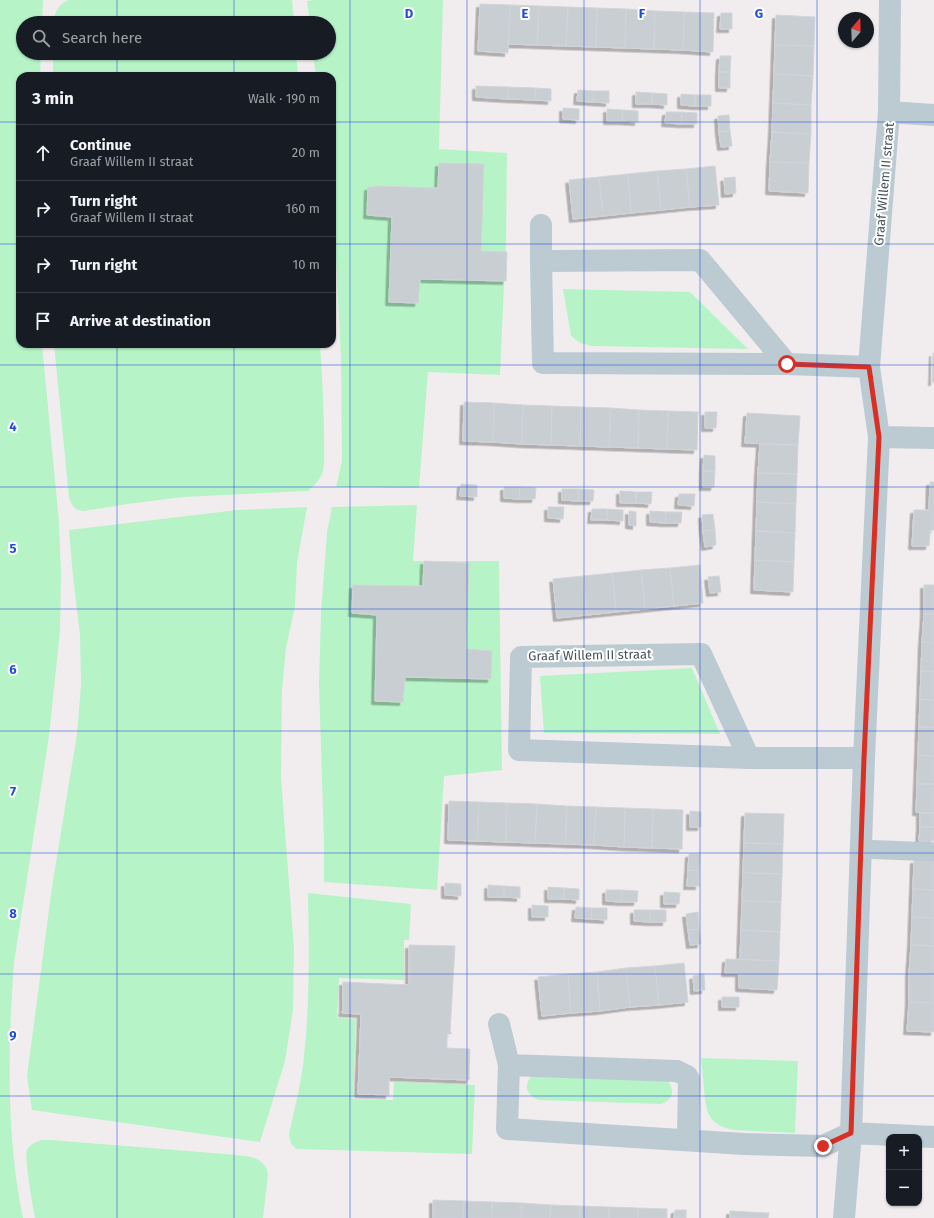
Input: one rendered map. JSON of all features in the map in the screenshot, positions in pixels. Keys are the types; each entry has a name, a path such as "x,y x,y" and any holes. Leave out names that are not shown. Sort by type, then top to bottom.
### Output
{"street":[{"name":"Graaf Willem II straat","path":"844,1218 851,1133 864,758 879,437 869,367 889,112 890,0"},
{"path":"889,112 934,115"},
{"path":"541,225 543,363 787,364 869,367"},
{"path":"541,261 700,260 787,364"},
{"path":"879,437 934,438"},
{"name":"Graaf Willem II straat","path":"749,758 701,654 521,656 520,750 749,758 864,758"},
{"path":"499,1024 509,1065 507,1129 744,1144 823,1146 851,1133 934,1137"},
{"path":"509,1065 677,1071 687,1076 689,1079 688,1140"}],"lane":[{"path":"861,849 934,852"}],"green space":[{"path":"0,0 43,0 42,16 16,16 16,60 41,60 40,72 16,72 16,348 42,348 59,522 61,574 60,631 49,736 14,963 12,994 10,1026 11,1123 17,1187 23,1218 0,1218"},
{"path":"68,0 292,0 293,16 55,16 57,9"},
{"path":"443,0 439,149 507,153 506,240 500,375 428,372 419,488 336,487 342,461 341,357 336,257 336,72 315,72 314,60 336,60 336,16 309,16 307,1"},
{"path":"53,60 297,60 298,72 53,72"},
{"path":"563,289 690,292 748,349 592,346 580,343 571,336"},
{"path":"54,348 320,348 323,390 324,467 317,482 308,491 183,497 84,511 76,509 69,498"},
{"path":"417,505 413,561 499,561 502,770 444,776 437,890 324,882 319,685 321,613 327,532 332,507"},
{"path":"307,507 297,563 295,606 286,648 282,690 281,778 294,948 293,1010 285,1061 260,1142 32,1110 27,1076 52,887 77,734 81,685 80,635 69,530 237,510"},
{"path":"692,668 720,734 544,733 540,676"},
{"path":"308,893 411,904 409,940 404,940 404,980 339,978 337,1018 356,1019 353,1099 393,1100 394,1082 475,1085 472,1154 297,1149 291,1144 289,1134 302,1074 307,1022 309,957"},
{"path":"701,1058 798,1061 795,1133 734,1130 719,1125 710,1117 706,1105"},
{"path":"532,1075 668,1081 672,1088 672,1095 668,1100 661,1104 539,1100 531,1096 527,1090 527,1083"},
{"path":"42,1140 252,1157 263,1163 268,1175 263,1218 35,1218 26,1155 30,1146 35,1142"}],"building":[{"path":"480,4 510,5 508,53 478,51"},
{"path":"510,5 539,6 537,45 508,44"},
{"path":"539,6 568,7 566,46 537,45"},
{"path":"568,7 597,8 596,47 566,46"},
{"path":"597,8 626,9 625,48 596,47"},
{"path":"626,9 655,11 654,49 625,48"},
{"path":"655,11 684,12 683,50 654,49"},
{"path":"684,12 714,13 713,52 683,50"},
{"path":"721,13 732,13 732,29 720,29"},
{"path":"776,15 815,17 814,46 775,45"},
{"path":"775,45 814,46 813,76 774,74"},
{"path":"720,56 731,56 730,72 719,72"},
{"path":"719,72 730,72 730,88 719,88"},
{"path":"774,74 813,76 811,105 773,103"},
{"path":"476,86 508,87 508,99 476,97"},
{"path":"508,87 536,88 535,100 508,99"},
{"path":"536,88 551,89 551,101 535,100"},
{"path":"578,90 594,91 593,102 577,101"},
{"path":"594,91 609,91 609,103 593,102"},
{"path":"636,92 652,93 652,104 636,104"},
{"path":"652,93 667,94 667,105 652,104"},
{"path":"681,94 695,95 695,106 681,105"},
{"path":"695,95 711,95 711,106 695,106"},
{"path":"773,103 811,105 811,134 772,132"},
{"path":"563,108 579,109 579,120 563,119"},
{"path":"607,109 623,110 622,121 607,121"},
{"path":"623,110 638,111 638,122 622,121"},
{"path":"666,112 682,112 681,124 665,123"},
{"path":"682,112 697,113 697,124 681,124"},
{"path":"729,115 730,131 719,132 718,116"},
{"path":"730,131 732,146 721,147 719,132"},
{"path":"772,132 811,134 809,163 770,162"},
{"path":"770,162 809,163 808,193 769,191"},
{"path":"439,163 484,164 481,251 507,252 506,281 420,279 418,303 389,302 392,217 367,215 368,187 438,188"},
{"path":"715,166 719,205 690,207 686,169"},
{"path":"686,169 690,207 661,210 657,171"},
{"path":"657,171 661,210 631,213 628,174"},
{"path":"628,174 631,213 603,216 599,177"},
{"path":"599,177 603,216 573,219 569,180"},
{"path":"735,177 736,193 725,194 724,178"},
{"path":"933,353 934,382 932,382"},
{"path":"464,402 494,403 493,442 463,441"},
{"path":"494,403 523,405 522,444 493,442"},
{"path":"523,405 552,406 551,445 522,444"},
{"path":"552,406 581,407 580,446 551,445"},
{"path":"581,407 611,408 609,447 580,446"},
{"path":"611,408 639,410 638,448 609,447"},
{"path":"639,410 668,411 667,449 638,448"},
{"path":"668,411 698,412 697,450 667,449"},
{"path":"705,412 717,412 716,428 705,428"},
{"path":"747,413 800,416 798,445 745,443"},
{"path":"760,444 798,445 797,474 758,473"},
{"path":"704,455 715,456 715,471 703,471"},
{"path":"703,471 715,471 714,487 703,487"},
{"path":"758,473 797,474 796,504 757,502"},
{"path":"930,482 934,482 934,530 930,530 929,546 912,546 914,510 929,510"},
{"path":"461,484 477,485 477,497 460,496"},
{"path":"504,487 520,487 519,499 504,498"},
{"path":"520,487 536,488 535,499 519,499"},
{"path":"562,489 578,489 578,501 562,500"},
{"path":"578,489 594,490 593,501 578,501"},
{"path":"620,491 636,492 636,503 620,503"},
{"path":"636,492 652,492 651,504 636,503"},
{"path":"679,494 695,494 694,506 678,505"},
{"path":"757,502 796,504 795,533 756,531"},
{"path":"548,507 564,507 563,519 548,518"},
{"path":"592,509 607,509 607,520 591,520"},
{"path":"607,509 623,510 623,521 607,520"},
{"path":"629,511 636,512 636,526 629,525"},
{"path":"650,511 666,512 665,523 650,522"},
{"path":"666,512 682,512 681,523 665,523"},
{"path":"713,514 715,530 703,531 702,515"},
{"path":"715,530 716,545 705,547 703,531"},
{"path":"756,531 795,533 794,562 755,560"},
{"path":"755,560 794,562 793,592 754,590"},
{"path":"424,561 469,563 466,649 492,651 491,679 405,677 403,702 375,701 377,615 352,613 353,585 423,586"},
{"path":"700,565 703,603 674,606 670,568"},
{"path":"670,568 674,606 645,609 641,570"},
{"path":"641,570 645,609 616,612 612,573"},
{"path":"612,573 616,612 587,615 583,576"},
{"path":"583,576 587,615 557,618 553,579"},
{"path":"719,576 721,592 710,593 708,577"},
{"path":"924,585 934,585 934,614 924,614"},
{"path":"924,614 934,614 934,643 922,642"},
{"path":"922,642 934,643 934,671 921,671"},
{"path":"921,671 934,671 934,700 920,699"},
{"path":"920,699 934,700 934,727 919,727"},
{"path":"919,727 934,727 934,756 918,755"},
{"path":"918,755 934,756 934,784 917,784"},
{"path":"917,784 934,784 934,813 916,812"},
{"path":"449,801 479,802 477,841 448,840"},
{"path":"479,802 507,803 506,842 477,841"},
{"path":"507,803 537,804 535,843 506,842"},
{"path":"537,804 567,806 565,844 535,843"},
{"path":"567,806 596,807 594,845 565,844"},
{"path":"596,807 625,808 624,847 594,845"},
{"path":"625,808 653,809 652,848 624,847"},
{"path":"653,809 683,810 682,849 652,848"},
{"path":"690,811 701,812 701,827 690,827"},
{"path":"745,813 784,814 783,844 744,843"},
{"path":"920,813 934,813 934,827 920,827"},
{"path":"920,827 934,827 934,841 919,841"},
{"path":"744,843 783,844 782,874 743,873"},
{"path":"689,854 700,854 699,871 688,870"},
{"path":"914,860 934,861 934,890 913,889"},
{"path":"688,870 699,871 699,886 687,886"},
{"path":"743,873 782,874 781,902 742,901"},
{"path":"445,883 461,884 461,896 445,895"},
{"path":"488,885 504,886 504,897 488,897"},
{"path":"504,886 520,887 520,898 504,897"},
{"path":"548,887 564,888 564,899 548,899"},
{"path":"564,888 579,889 579,900 564,899"},
{"path":"913,889 934,890 934,918 912,917"},
{"path":"606,890 622,890 621,902 606,901"},
{"path":"622,890 638,891 637,902 621,902"},
{"path":"664,892 680,893 679,904 664,904"},
{"path":"742,901 781,902 780,932 741,930"},
{"path":"532,905 548,906 548,917 532,917"},
{"path":"576,907 592,908 591,919 575,918"},
{"path":"592,908 607,908 607,920 591,919"},
{"path":"634,910 651,910 650,922 634,921"},
{"path":"651,910 666,910 666,922 650,922"},
{"path":"698,912 699,929 688,930 686,914"},
{"path":"912,917 934,918 934,946 911,945"},
{"path":"699,929 701,944 690,945 688,930"},
{"path":"741,930 780,932 779,961 740,959"},
{"path":"409,945 455,946 451,1034 447,1034 447,1048 470,1049 469,1080 389,1077 389,1095 358,1094 361,1014 342,1013 343,982 409,985"},
{"path":"911,945 934,946 934,975 909,974"},
{"path":"726,959 779,961 777,990 739,988 739,973 725,973"},
{"path":"684,963 688,1002 659,1005 655,966"},
{"path":"655,966 659,1005 630,1007 626,968"},
{"path":"626,968 630,1007 600,1011 597,972"},
{"path":"597,972 600,1011 571,1013 568,974"},
{"path":"568,974 571,1013 542,1016 538,977"},
{"path":"704,974 705,990 694,991 693,976"},
{"path":"909,974 934,975 934,1003 909,1002"},
{"path":"722,997 739,997 739,1007 722,1007"},
{"path":"909,1002 934,1003 934,1032 907,1031"},
{"path":"433,1200 464,1201 463,1218 433,1218"},
{"path":"464,1201 492,1202 492,1218 463,1218"},
{"path":"492,1202 522,1203 521,1218 492,1218"},
{"path":"522,1203 551,1205 550,1218 521,1218"},
{"path":"551,1205 580,1206 580,1218 550,1218"},
{"path":"580,1206 609,1207 609,1218 580,1218"},
{"path":"609,1207 638,1208 638,1218 609,1218"},
{"path":"638,1208 667,1209 667,1218 638,1218"},
{"path":"675,1210 686,1210 686,1218 674,1218"},
{"path":"730,1211 769,1213 768,1218 730,1218"}],"route":[{"path":"787,364 869,367 879,437 864,758 851,1133 823,1146"}]}
